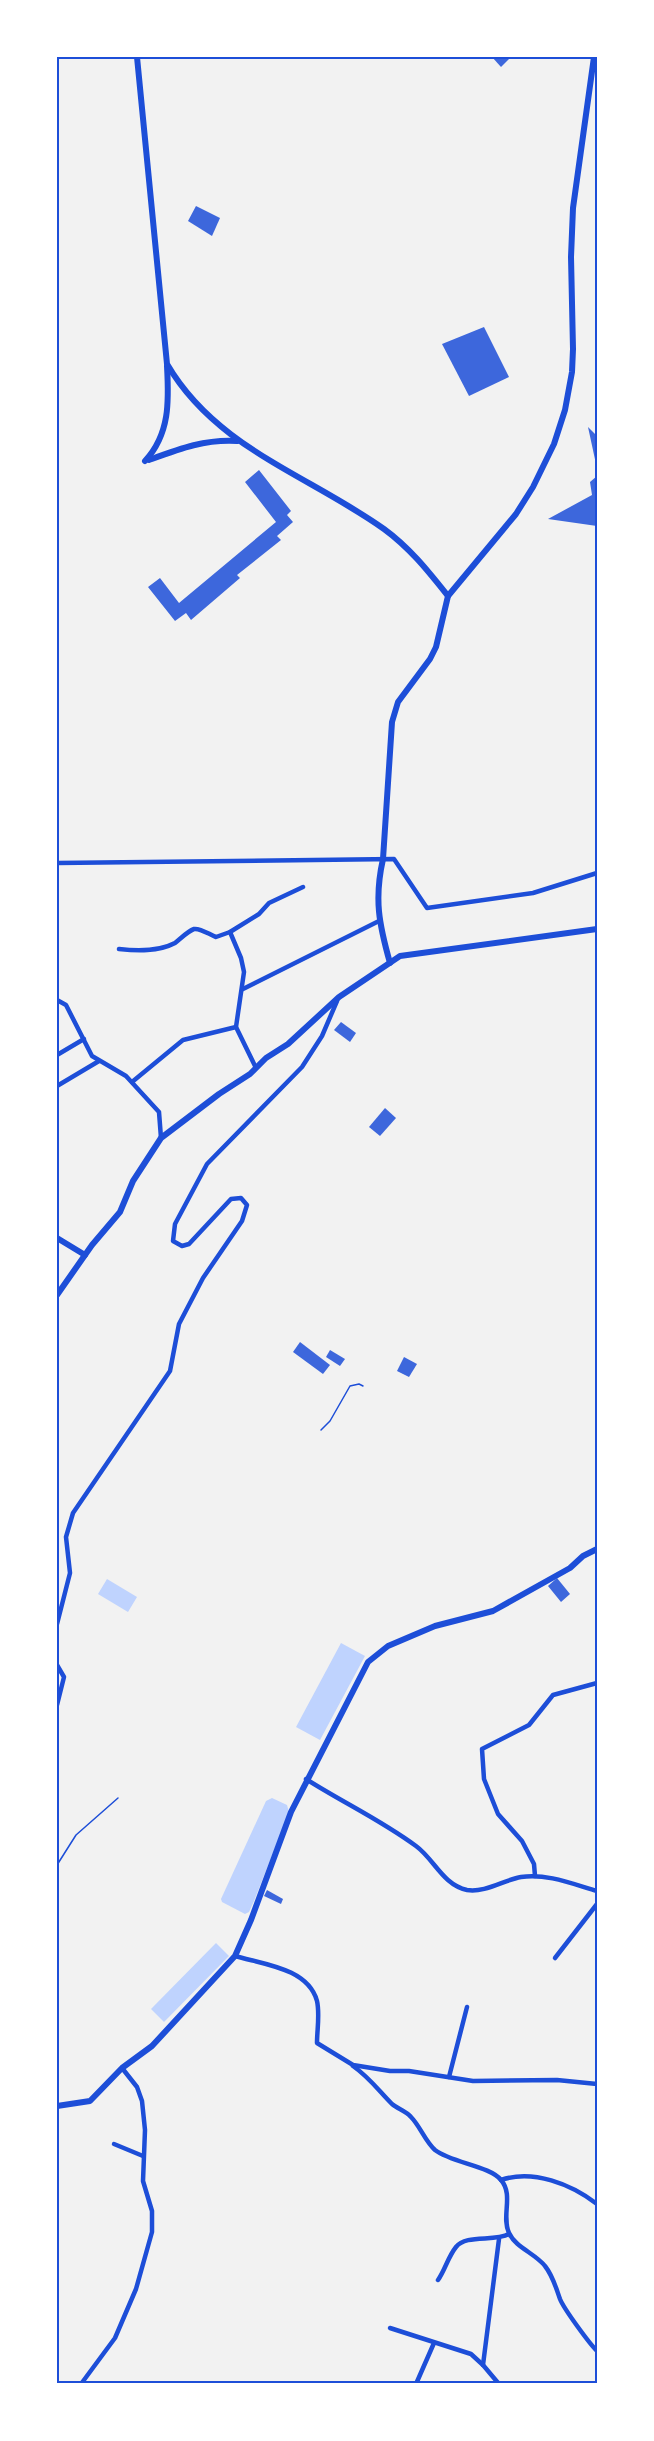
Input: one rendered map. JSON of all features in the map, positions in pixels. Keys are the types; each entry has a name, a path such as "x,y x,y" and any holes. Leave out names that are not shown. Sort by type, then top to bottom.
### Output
{"street":[{"path":"137,57 169,394 166,422 156,450 145,461 191,444 222,440 238,441"},
{"path":"390,963 379,921 378,882 383,858 394,712 406,688 430,659 436,647 448,596 516,514 533,488 554,444 565,410 572,372 573,208 594,57"},
{"path":"167,364 191,399 238,441 385,530 421,562 448,596"},
{"path":"57,863 394,858 427,908 533,893 597,873"},
{"path":"119,949 138,951 158,949 183,938 194,929 216,937 230,932 259,914 269,903 303,887"},
{"path":"243,989 379,921"},
{"path":"57,1295 85,1255 120,1212 133,1181 162,1138 256,1068 266,1058 288,1044 339,997 400,956 597,929"},
{"path":"230,932 242,958 243,989 236,1028 256,1068"},
{"path":"57,1624 70,1573 66,1537 73,1513 170,1371 179,1324 203,1278 242,1221 247,1205 241,1198 231,1199 189,1244 182,1246 173,1241 175,1224 207,1164 302,1067 322,1036 339,997"},
{"path":"57,1002 66,1005 92,1056 126,1076 159,1112 162,1138"},
{"path":"132,1082 183,1040 236,1028"},
{"path":"57,1055 84,1039"},
{"path":"57,1086 99,1061"},
{"path":"57,1239 85,1255"},
{"path":"57,2106 90,2101 122,2068 152,2046 235,1956 251,1920 291,1812 368,1662 388,1646 435,1626 493,1611 570,1568 583,1556 597,1549"},
{"path":"57,1665 64,1677 57,1705"},
{"path":"535,1876 534,1864 522,1841 498,1814 484,1779 482,1749 529,1725 553,1695 597,1683"},
{"path":"306,1779 396,1832 422,1852 452,1883 466,1890 475,1890 519,1877 535,1876 597,1891"},
{"path":"555,1958 597,1904"},
{"path":"235,1956 300,1977 317,2001 317,2043 367,2076 394,2106 410,2115 434,2149 457,2162 496,2175 501,2180 507,2197 506,2223 509,2234 547,2267 556,2284 561,2302 597,2351"},
{"path":"449,2077 468,2007"},
{"path":"352,2065 473,2081 557,2080 597,2084"},
{"path":"81,2384 115,2338 136,2289 152,2232 152,2211 143,2181 142,2156 145,2130 142,2101 137,2087 122,2068"},
{"path":"114,2144 142,2156"},
{"path":"501,2180 515,2175 548,2180 583,2193 597,2204"},
{"path":"438,2280 458,2245 474,2239 500,2239 509,2234"},
{"path":"483,2365 500,2239"},
{"path":"390,2328 471,2354 500,2384"},
{"path":"416,2384 434,2343"}],"path":[{"path":"321,1430 330,1421 350,1386 359,1384 363,1386"},
{"path":"57,1865 76,1835 118,1798"}],"water":[{"path":"107,1579 137,1597 128,1612 98,1594"},
{"path":"341,1643 365,1656 320,1740 296,1727"},
{"path":"272,1798 287,1805 289,1812 254,1901 249,1912 245,1914 222,1902 221,1899 266,1801"},
{"path":"216,1943 229,1956 164,2022 151,2009"}],"building":[{"path":"492,57 511,57 501,67"},
{"path":"196,206 220,218 212,236 188,221"},
{"path":"484,327 509,377 469,396 442,344"},
{"path":"588,427 597,436 597,464 596,464"},
{"path":"259,470 291,511 287,515 293,522 277,536 281,540 237,575 240,578 191,620 186,613 175,621 148,587 160,578 179,603 276,522 245,482"},
{"path":"597,476 597,526 548,519 592,495 590,482"},
{"path":"341,1022 356,1033 350,1042 334,1030"},
{"path":"385,1108 396,1118 380,1136 369,1127"},
{"path":"300,1342 330,1365 323,1374 293,1352"},
{"path":"330,1350 345,1359 340,1366 326,1357"},
{"path":"404,1357 417,1364 409,1377 397,1371"},
{"path":"557,1578 570,1594 561,1602 548,1586"},
{"path":"267,1890 283,1899 281,1904 264,1896"}]}
